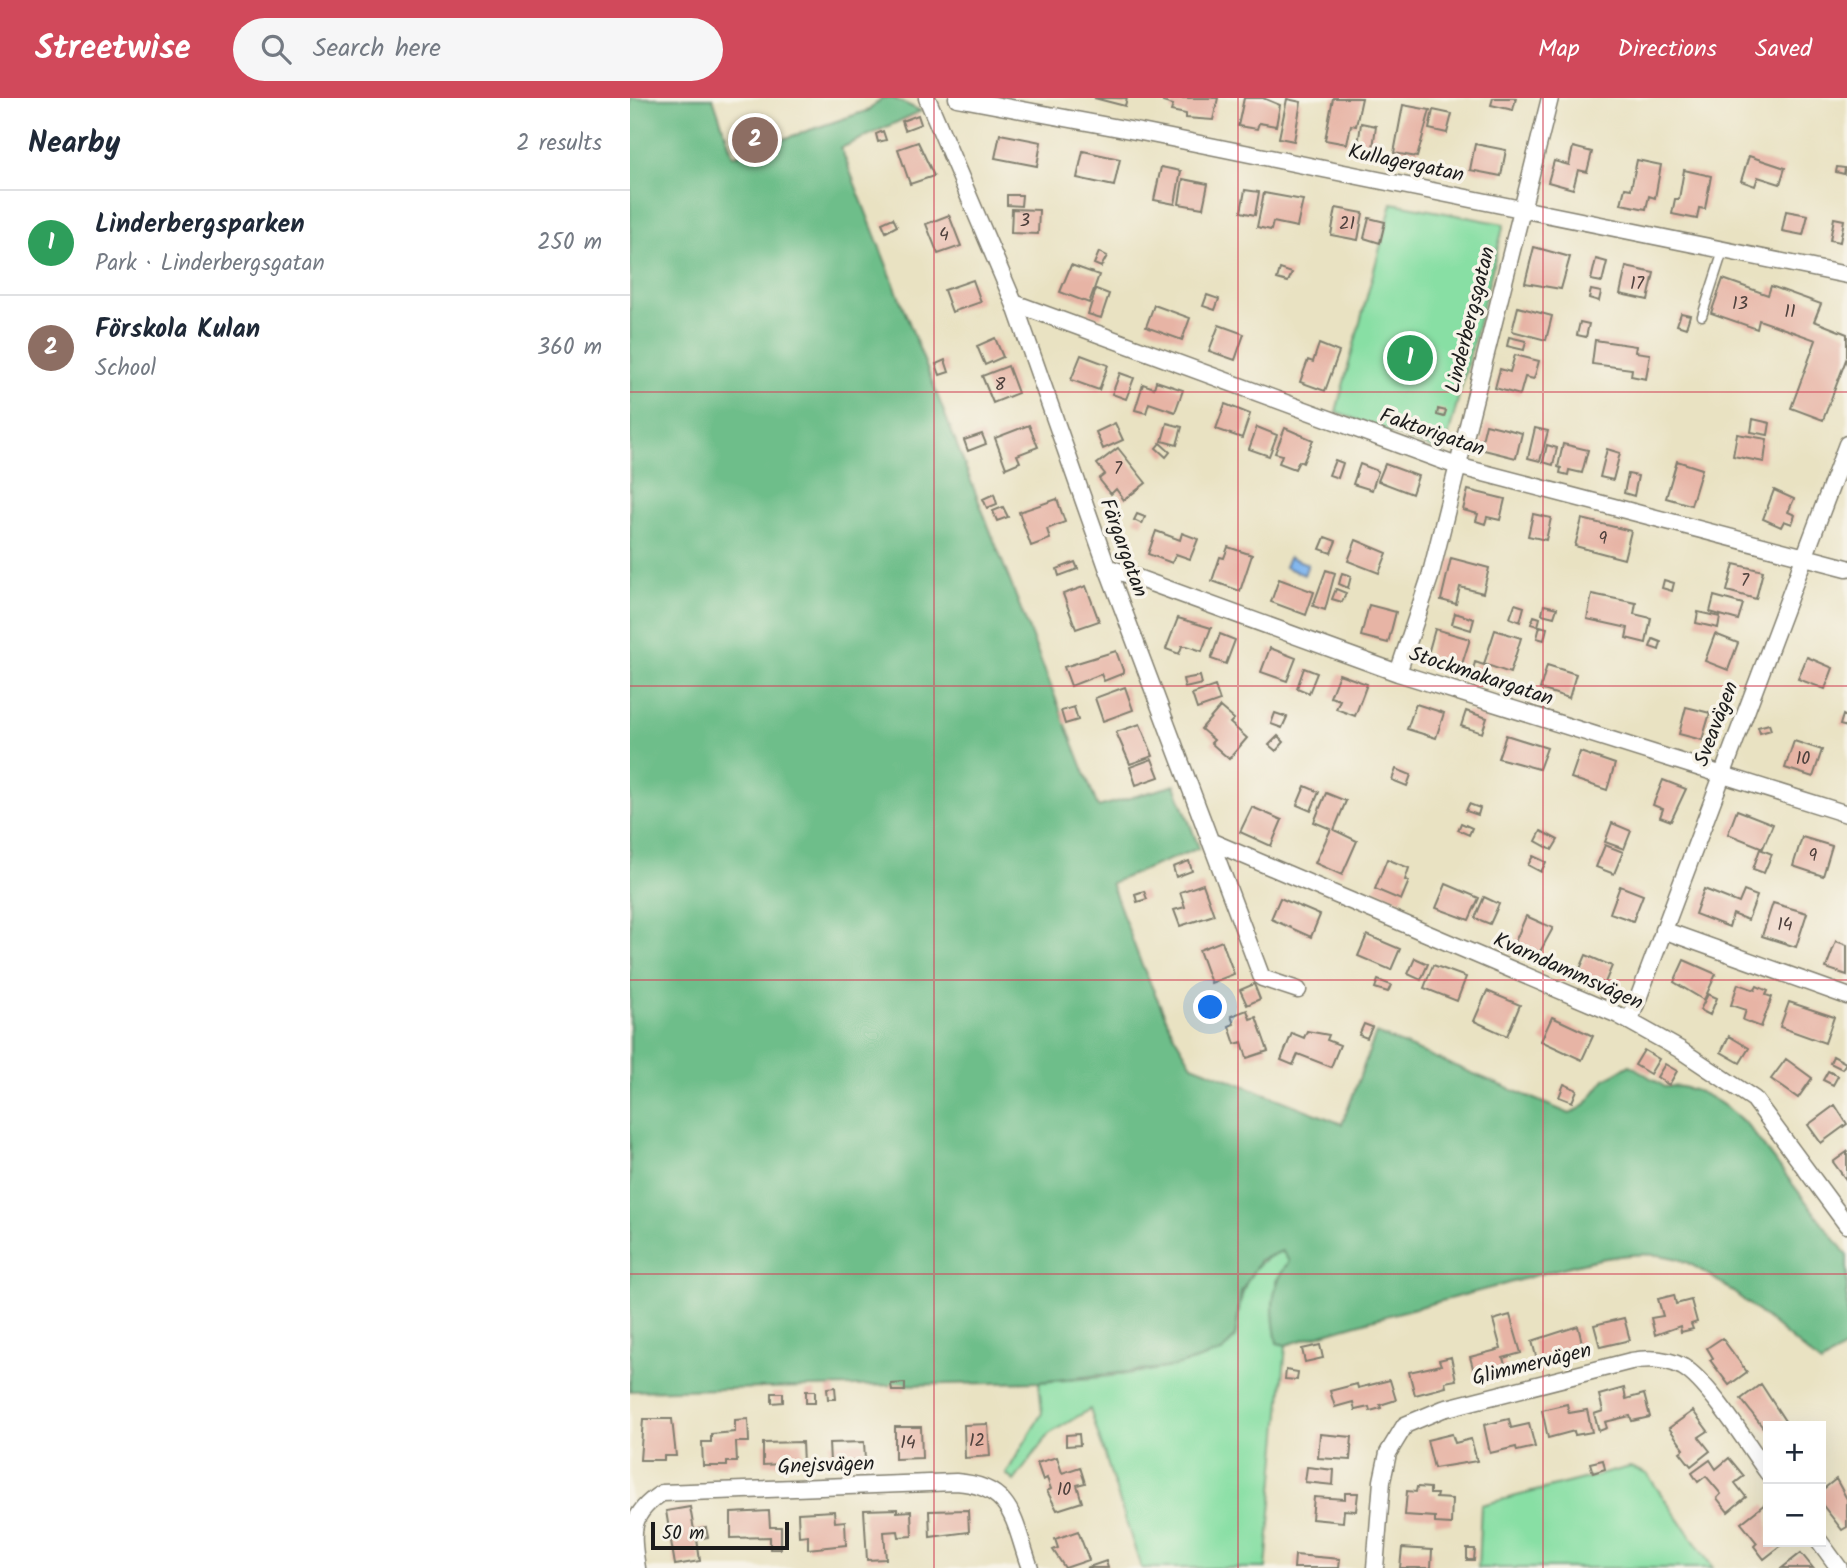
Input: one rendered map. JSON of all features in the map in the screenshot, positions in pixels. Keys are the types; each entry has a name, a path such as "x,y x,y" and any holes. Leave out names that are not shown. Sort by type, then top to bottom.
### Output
{"street":[{"name":"Färgargatan","path":"927,98 1014,303 1107,567 1262,978 1298,990"},
{"name":"Kullagergatan","path":"957,98 1146,133 1847,275"},
{"name":"Linderbergsgatan","path":"1398,673 1430,577 1520,209 1550,98"},
{"name":"Faktorigatan","path":"1014,303 1457,466 1847,568"},
{"name":"Sveavägen","path":"1630,1020 1847,444"},
{"name":"Stockmakargatan","path":"1107,567 1398,673 1847,814"},
{"name":"Kvarndammsvägen","path":"1210,841 1630,1020 1754,1099 1847,1224"},
{"path":"1663,930 1847,996"},
{"name":"Glimmervägen","path":"1375,1568 1382,1481 1388,1453 1405,1425 1443,1409 1631,1361 1650,1358 1667,1361 1695,1375 1763,1466"},
{"name":"Gnejsvägen","path":"637,1568 631,1532 634,1515 642,1503 662,1493 956,1482 979,1484 1000,1496 1007,1505 1030,1568"},
{"path":"1824,1547 1839,1568"}],"lane":[{"path":"1702,316 1723,251"}],"green space":[{"path":"630,98 713,98 733,156 869,110 882,98 893,98 921,111 841,148 1098,807 1175,785 1199,848 1111,883 1141,963 1174,1035 1192,1065 1342,1124 1376,1033 1570,1114 1584,1106 1605,1079 1630,1065 1665,1087 1676,1086 1699,1092 1721,1104 1748,1126 1847,1255 1847,1346 1821,1364 1708,1275 1674,1258 1654,1255 1610,1257 1565,1267 1286,1345 1277,1343 1273,1310 1278,1281 1289,1261 1282,1251 1260,1260 1241,1292 1235,1337 1222,1352 1173,1367 1039,1382 630,1391"},
{"path":"1392,203 1504,224 1444,453 1336,412"},
{"path":"1282,1251 1289,1261 1276,1281 1277,1343 1286,1345 1266,1568 1141,1568 1090,1409 1049,1434 1014,1481 1006,1474 1042,1413 1039,1382 1144,1372 1201,1359 1222,1349 1235,1336 1245,1284 1255,1268"},
{"path":"1630,1467 1647,1474 1713,1568 1478,1568 1481,1505"}],"water":[{"path":"1289,557 1308,564 1304,575 1285,567"}],"building":[{"path":"1094,98 1127,98 1125,106"},
{"path":"1164,98 1218,98 1213,120 1186,118 1186,114 1171,111 1173,105 1163,102"},
{"path":"1244,98 1263,98 1280,105 1276,126 1259,123 1257,129 1238,126"},
{"path":"1333,98 1362,98 1356,126 1351,125 1347,144 1325,140"},
{"path":"1493,98 1516,98 1513,110 1491,105"},
{"path":"1287,99 1301,102 1294,141 1279,138"},
{"path":"1403,105 1430,110 1417,157 1394,153"},
{"path":"1433,110 1452,114 1447,133 1429,129"},
{"path":"918,115 921,124 905,130 902,121"},
{"path":"1361,123 1376,126 1373,148 1358,146"},
{"path":"883,131 886,140 878,142 876,134"},
{"path":"1000,134 1041,142 1037,166 995,158"},
{"path":"918,142 934,176 910,184 898,149"},
{"path":"1475,144 1506,150 1501,176 1470,170"},
{"path":"1573,147 1592,152 1587,172 1578,170 1573,189 1548,182 1554,161 1569,165"},
{"path":"1083,151 1120,159 1114,186 1077,178"},
{"path":"1749,156 1785,168 1780,184 1758,177 1755,186 1741,181"},
{"path":"1637,160 1661,165 1655,198 1649,196 1646,209 1621,204 1625,188 1631,189"},
{"path":"1161,167 1181,171 1175,204 1154,200"},
{"path":"1837,167 1845,168 1844,174 1836,172"},
{"path":"1684,170 1711,176 1705,209 1699,208 1697,219 1672,214 1675,199 1679,199"},
{"path":"1183,179 1208,184 1203,208 1179,204"},
{"path":"1245,190 1259,192 1255,215 1241,212"},
{"path":"1264,193 1303,200 1297,227 1273,222 1271,230 1257,227"},
{"path":"1007,195 1022,195 1021,206 1007,205"},
{"path":"1336,208 1363,213 1358,240 1331,235"},
{"path":"1012,209 1039,210 1038,234 1011,233"},
{"path":"1786,211 1808,215 1803,235 1782,231"},
{"path":"949,215 961,246 938,254 926,224"},
{"path":"893,218 897,226 886,232 882,223"},
{"path":"1369,218 1385,222 1380,243 1364,238"},
{"path":"1834,218 1844,220 1840,242 1830,240"},
{"path":"1534,247 1570,257 1561,289 1525,283"},
{"path":"1099,252 1107,256 1101,267 1094,264"},
{"path":"1596,259 1607,262 1602,282 1591,280"},
{"path":"1071,265 1099,275 1089,303 1060,292"},
{"path":"1626,267 1654,273 1648,300 1620,294"},
{"path":"1280,269 1292,273 1288,282 1277,279"},
{"path":"1723,279 1768,295 1771,286 1821,304 1814,321 1847,334 1847,357 1823,420 1791,408 1816,340 1759,320 1757,329 1711,313"},
{"path":"973,280 981,302 952,312 944,290"},
{"path":"1096,289 1109,294 1101,318 1088,314"},
{"path":"1591,290 1601,292 1599,301 1589,298"},
{"path":"1207,295 1219,299 1215,310 1203,306"},
{"path":"1154,305 1190,318 1182,340 1146,327"},
{"path":"1518,307 1552,316 1546,340 1512,331"},
{"path":"1681,313 1690,315 1686,328 1677,325"},
{"path":"1580,322 1589,324 1586,337 1577,335"},
{"path":"1219,325 1244,334 1235,360 1209,351"},
{"path":"1509,337 1526,341 1524,350 1507,346"},
{"path":"995,338 1003,357 985,365 977,346"},
{"path":"1595,340 1636,346 1635,352 1650,354 1646,379 1631,376 1632,369 1592,364"},
{"path":"1319,344 1339,352 1325,391 1300,382 1308,360 1313,362"},
{"path":"1081,355 1108,365 1099,390 1071,380"},
{"path":"1515,355 1539,361 1534,379 1525,377 1520,395 1495,388 1500,369 1510,372"},
{"path":"945,360 949,372 940,375 936,364"},
{"path":"1008,366 1018,393 993,403 982,376"},
{"path":"1120,373 1134,378 1126,399 1112,394"},
{"path":"1156,381 1183,390 1175,412 1149,403 1146,413 1135,410 1143,384 1154,388"},
{"path":"1225,404 1250,414 1242,438 1216,429"},
{"path":"1438,409 1446,411 1444,417 1437,415"},
{"path":"1753,419 1770,423 1768,435 1751,432"},
{"path":"1115,423 1123,440 1103,449 1096,432"},
{"path":"1167,423 1182,427 1177,445 1162,441"},
{"path":"1486,424 1522,433 1516,458 1480,449"},
{"path":"1029,425 1038,447 1017,455 1020,462 1006,468 995,438"},
{"path":"1257,427 1277,435 1269,456 1249,449"},
{"path":"1285,428 1313,440 1303,463 1299,461 1295,469 1279,463 1282,455 1275,453"},
{"path":"1535,428 1548,431 1540,461 1528,458"},
{"path":"982,434 986,444 968,451 964,440"},
{"path":"1737,434 1767,439 1764,462 1733,456"},
{"path":"1160,443 1170,452 1166,457 1156,448"},
{"path":"1563,444 1588,450 1582,473 1569,470 1568,475 1560,473 1561,468 1558,467"},
{"path":"1547,445 1557,448 1553,465 1543,462"},
{"path":"1118,448 1146,483 1124,500 1116,489 1111,494 1099,479 1105,474 1097,464"},
{"path":"1607,449 1620,453 1613,480 1600,477"},
{"path":"1335,460 1343,463 1338,478 1329,475"},
{"path":"1677,461 1702,469 1691,505 1666,498"},
{"path":"1360,464 1378,471 1372,490 1353,484"},
{"path":"1385,464 1418,476 1412,494 1378,481"},
{"path":"1628,474 1638,476 1634,496 1624,493"},
{"path":"1468,490 1505,499 1500,520 1487,517 1485,524 1476,521 1478,514 1463,510"},
{"path":"1774,490 1794,499 1788,512 1795,515 1792,524 1784,521 1781,527 1763,519"},
{"path":"994,494 997,504 987,508 983,499"},
{"path":"1057,499 1065,522 1047,529 1050,539 1031,546 1019,512"},
{"path":"1003,507 1008,517 997,521 993,511"},
{"path":"1137,514 1145,517 1142,524 1134,520"},
{"path":"1533,514 1551,518 1546,540 1528,536"},
{"path":"1582,519 1631,531 1624,559 1575,546"},
{"path":"1156,531 1180,540 1182,533 1198,539 1190,559 1176,554 1172,563 1148,554"},
{"path":"1325,537 1336,541 1331,553 1320,549"},
{"path":"1356,540 1387,553 1379,573 1348,561"},
{"path":"1228,547 1252,555 1240,591 1212,581 1220,557 1224,558"},
{"path":"1451,558 1489,568 1483,593 1460,587 1456,604 1441,600"},
{"path":"1075,562 1078,569 1059,576 1057,569"},
{"path":"1734,564 1763,571 1756,599 1727,591"},
{"path":"1326,570 1335,573 1325,610 1313,606"},
{"path":"1342,573 1351,576 1348,588 1339,584"},
{"path":"1279,579 1314,592 1306,615 1271,602"},
{"path":"1664,580 1674,583 1672,591 1662,588"},
{"path":"1086,586 1099,621 1076,629 1063,594"},
{"path":"1336,589 1346,593 1342,602 1332,599"},
{"path":"1592,594 1636,603 1634,614 1651,618 1646,643 1626,638 1628,628 1587,619"},
{"path":"1714,596 1743,604 1738,620 1710,612"},
{"path":"1515,604 1524,607 1520,622 1510,618"},
{"path":"1369,605 1396,612 1388,643 1361,636"},
{"path":"1544,605 1557,608 1554,617 1542,614"},
{"path":"1698,612 1720,617 1718,628 1696,623"},
{"path":"1455,613 1474,619 1471,630 1452,624"},
{"path":"1534,616 1540,618 1538,626 1531,624"},
{"path":"1178,618 1211,628 1202,651 1182,646 1179,654 1166,649"},
{"path":"1540,626 1547,628 1544,640 1537,638"},
{"path":"1435,629 1470,639 1462,664 1451,661 1450,665 1428,654"},
{"path":"1495,630 1521,638 1510,673 1484,664"},
{"path":"1220,634 1235,640 1226,664 1211,659"},
{"path":"1715,634 1738,643 1728,670 1705,661"},
{"path":"1653,639 1661,642 1659,650 1650,647"},
{"path":"1270,648 1296,658 1287,681 1261,672"},
{"path":"1116,651 1124,673 1104,681 1101,674 1071,686 1064,667"},
{"path":"1807,657 1833,668 1825,689 1798,679"},
{"path":"1475,662 1487,666 1483,676 1472,673"},
{"path":"1547,665 1576,674 1569,698 1540,689"},
{"path":"1304,668 1317,673 1309,693 1297,688"},
{"path":"1339,674 1367,684 1355,716 1336,709 1340,700 1330,697"},
{"path":"1200,676 1202,684 1185,688 1183,679"},
{"path":"1215,686 1220,701 1197,709 1192,694"},
{"path":"1125,687 1133,710 1103,721 1095,698"},
{"path":"1416,704 1444,713 1436,738 1407,729"},
{"path":"1074,707 1078,720 1065,724 1061,711"},
{"path":"1220,707 1234,719 1230,723 1247,738 1229,759 1211,743 1214,740 1201,729"},
{"path":"1686,707 1710,713 1702,740 1679,734"},
{"path":"1466,711 1487,718 1482,733 1461,726"},
{"path":"1275,713 1287,717 1282,728 1271,724"},
{"path":"1843,715 1847,717 1847,727 1840,725"},
{"path":"1140,724 1153,756 1130,764 1116,732"},
{"path":"1769,724 1771,730 1760,733 1758,727"},
{"path":"1506,735 1547,748 1539,769 1498,758"},
{"path":"1278,736 1284,742 1276,751 1269,745"},
{"path":"1794,741 1822,750 1813,777 1785,768"},
{"path":"1580,752 1615,764 1607,790 1571,778"},
{"path":"1152,759 1159,777 1136,785 1130,767"},
{"path":"1396,769 1411,775 1407,786 1392,780"},
{"path":"1663,780 1686,789 1671,821 1660,817 1663,809 1653,805"},
{"path":"1305,786 1319,792 1311,811 1297,805"},
{"path":"1326,793 1346,801 1334,830 1357,841 1342,875 1315,863 1331,829 1314,822"},
{"path":"1469,804 1480,808 1478,815 1466,811"},
{"path":"1252,807 1282,820 1271,846 1240,832"},
{"path":"1737,810 1773,824 1763,848 1728,834"},
{"path":"1461,823 1472,828 1469,835 1458,830"},
{"path":"1612,823 1631,831 1624,849 1605,842"},
{"path":"1541,831 1558,840 1552,850 1536,841"},
{"path":"1802,837 1832,846 1823,876 1793,866"},
{"path":"1605,845 1623,852 1614,874 1596,867"},
{"path":"1760,849 1772,854 1764,873 1753,869"},
{"path":"1533,856 1546,862 1541,872 1528,865"},
{"path":"1387,859 1409,868 1405,880 1409,881 1401,900 1375,889"},
{"path":"1189,861 1192,871 1176,877 1173,867"},
{"path":"1203,884 1214,915 1180,926 1174,910 1185,907 1180,892"},
{"path":"1446,884 1479,898 1469,920 1436,908"},
{"path":"1620,886 1643,895 1633,921 1610,913"},
{"path":"1704,889 1739,903 1744,891 1757,896 1748,920 1733,914 1729,927 1695,914"},
{"path":"1144,891 1147,899 1137,902 1135,894"},
{"path":"1484,897 1499,904 1490,924 1475,918"},
{"path":"1280,898 1320,915 1311,937 1271,919"},
{"path":"1773,903 1807,913 1796,947 1762,936"},
{"path":"1526,916 1553,928 1536,959 1512,949"},
{"path":"1367,935 1400,949 1391,970 1358,956"},
{"path":"1222,941 1234,974 1211,983 1199,950"},
{"path":"1836,941 1847,945 1847,975 1826,968"},
{"path":"1586,955 1612,966 1602,990 1576,978"},
{"path":"1415,958 1428,964 1421,980 1408,974"},
{"path":"1684,960 1716,974 1704,1000 1674,982"},
{"path":"1433,965 1466,977 1457,1001 1424,988"},
{"path":"1378,980 1391,985 1388,992 1375,988"},
{"path":"1254,984 1260,999 1247,1005 1240,990"},
{"path":"1738,984 1755,990 1757,986 1768,991 1766,995 1772,997 1761,1027 1743,1020 1746,1010 1731,1005"},
{"path":"1487,991 1520,1005 1507,1036 1474,1021"},
{"path":"1708,994 1717,998 1710,1015 1700,1010"},
{"path":"1789,1002 1834,1017 1825,1043 1780,1027"},
{"path":"1247,1010 1250,1019 1256,1017 1268,1051 1247,1058 1242,1042 1235,1044 1229,1026 1234,1024 1231,1016"},
{"path":"1552,1017 1593,1036 1582,1060 1541,1041"},
{"path":"1364,1024 1372,1027 1367,1038 1359,1035"},
{"path":"1307,1031 1329,1035 1327,1040 1340,1045 1331,1067 1298,1054 1293,1065 1281,1060 1292,1033 1304,1038"},
{"path":"1729,1036 1749,1048 1740,1063 1721,1052"},
{"path":"1644,1050 1659,1059 1650,1074 1635,1065"},
{"path":"1833,1056 1846,1063 1842,1069 1830,1063"},
{"path":"1786,1059 1812,1078 1798,1098 1771,1079"},
{"path":"1665,1064 1677,1071 1669,1085 1657,1077"},
{"path":"1828,1071 1838,1076 1833,1085 1823,1080"},
{"path":"1564,1084 1577,1090 1572,1102 1559,1097"},
{"path":"1835,1105 1847,1124 1821,1143 1808,1125"},
{"path":"1847,1152 1847,1181 1833,1162"},
{"path":"1674,1295 1676,1304 1691,1300 1697,1322 1691,1324 1693,1329 1681,1332 1680,1326 1655,1335 1651,1318 1663,1316 1658,1299"},
{"path":"1510,1315 1521,1353 1503,1358 1507,1371 1476,1379 1470,1357 1501,1349 1493,1320"},
{"path":"1624,1318 1630,1340 1600,1347 1594,1325"},
{"path":"1578,1326 1583,1347 1566,1351 1568,1356 1538,1364 1532,1341"},
{"path":"1722,1338 1747,1372 1729,1385 1710,1360 1713,1358 1707,1348"},
{"path":"1320,1345 1323,1358 1305,1362 1302,1349"},
{"path":"1451,1357 1456,1380 1445,1382 1446,1387 1415,1395 1409,1372 1441,1365 1439,1360"},
{"path":"1286,1370 1298,1372 1297,1380 1285,1379"},
{"path":"1390,1380 1396,1400 1380,1405 1381,1408 1370,1411 1369,1407 1355,1410 1353,1402 1335,1407 1330,1391"},
{"path":"905,1383 905,1391 892,1391 891,1384"},
{"path":"1761,1384 1785,1421 1763,1421 1763,1428 1741,1399"},
{"path":"835,1387 836,1399 828,1399 827,1388"},
{"path":"1624,1388 1626,1399 1644,1394 1650,1417 1632,1421 1630,1416 1605,1422 1607,1428 1599,1431 1594,1414 1603,1411 1599,1395"},
{"path":"806,1391 815,1391 815,1403 806,1403"},
{"path":"772,1393 783,1393 783,1402 772,1403"},
{"path":"1567,1404 1569,1413 1587,1410 1592,1432 1575,1435 1574,1431 1548,1438 1542,1410"},
{"path":"1693,1411 1708,1431 1699,1437 1710,1451 1691,1466 1680,1452 1684,1449 1669,1428"},
{"path":"643,1419 672,1419 676,1456 664,1456 664,1460 640,1460"},
{"path":"748,1419 749,1442 736,1442 737,1462 727,1462 727,1466 703,1466 702,1442 711,1442 711,1434 735,1432 735,1420"},
{"path":"1509,1419 1511,1428 1529,1424 1535,1447 1517,1451 1516,1447 1490,1453 1484,1425"},
{"path":"988,1424 990,1456 965,1458 964,1425"},
{"path":"895,1427 921,1427 922,1458 895,1459"},
{"path":"1079,1434 1080,1445 1066,1446 1066,1435"},
{"path":"1320,1434 1352,1437 1350,1460 1318,1458"},
{"path":"1452,1434 1455,1443 1471,1439 1477,1461 1434,1468 1427,1440"},
{"path":"802,1442 803,1463 763,1465 763,1443"},
{"path":"864,1442 865,1460 830,1462 829,1443"},
{"path":"1057,1457 1062,1473 1080,1467 1085,1483 1077,1485 1082,1502 1057,1510 1047,1491 1051,1489 1047,1478 1043,1480 1037,1463"},
{"path":"1729,1458 1744,1476 1735,1483 1746,1497 1728,1512 1717,1498 1721,1494 1706,1476 1698,1482 1692,1473 1710,1460 1716,1469"},
{"path":"1603,1460 1605,1469 1593,1473 1590,1463"},
{"path":"1307,1467 1334,1470 1333,1485 1305,1482"},
{"path":"1836,1479 1847,1499 1847,1527 1842,1530 1826,1509 1826,1487"},
{"path":"1417,1487 1430,1488 1430,1494 1437,1494 1436,1498 1452,1499 1451,1524 1435,1523 1435,1517 1405,1515 1407,1491 1416,1492"},
{"path":"1345,1493 1358,1493 1356,1511 1344,1510 1343,1522 1312,1519 1314,1497 1345,1499"},
{"path":"1763,1506 1763,1547 1779,1547 1764,1559 1754,1546 1757,1543 1741,1523"},
{"path":"690,1507 694,1530 706,1528 708,1537 697,1539 700,1561 675,1565 666,1511"},
{"path":"897,1509 897,1512 911,1511 912,1536 899,1537 898,1531 884,1532 886,1559 867,1560 864,1510"},
{"path":"968,1510 969,1532 930,1537 929,1511"},
{"path":"769,1511 770,1527 781,1527 781,1549 770,1549 770,1537 731,1538 731,1513"},
{"path":"834,1511 835,1522 845,1521 846,1545 808,1549 808,1535 799,1536 798,1513"},
{"path":"1078,1531 1089,1560 1065,1568 1053,1550 1058,1548 1055,1539"},
{"path":"1402,1548 1432,1550 1431,1568 1400,1568"},
{"path":"1467,1549 1475,1549 1474,1560 1467,1560"},
{"path":"1801,1553 1813,1568 1782,1568"},
{"path":"1295,1555 1340,1559 1339,1568 1294,1568"},
{"path":"1106,1561 1108,1568 1086,1568"}],"place":[{"name":"Förskola Kulan","path":"755,140"},
{"name":"Linderbergsparken","path":"1410,358"}]}
